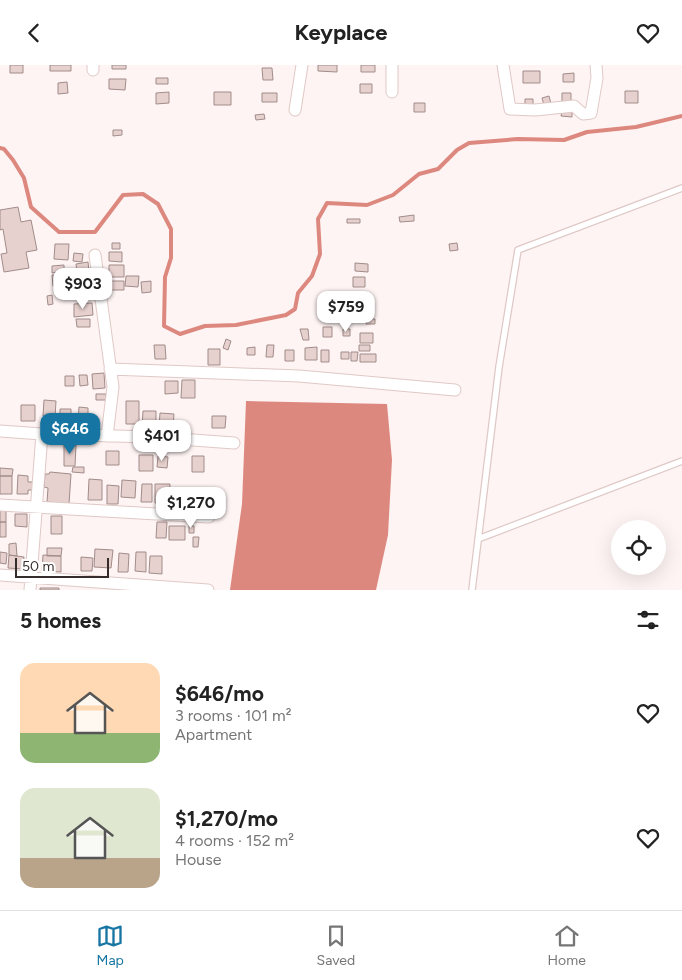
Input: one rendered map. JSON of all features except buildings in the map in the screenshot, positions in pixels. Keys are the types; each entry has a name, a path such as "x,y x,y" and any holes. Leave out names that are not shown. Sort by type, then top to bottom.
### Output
{"street":[{"path":"295,109 302,65"},
{"path":"392,65 392,92"},
{"path":"503,65 510,109 574,106 584,114 591,113 597,78 596,65"},
{"path":"95,255 112,387 107,436"},
{"path":"110,369 299,376 456,390"},
{"path":"0,431 152,437 234,443"},
{"path":"30,590 42,434"},
{"path":"0,505 209,517"},
{"path":"0,575 208,590"}],"lane":[{"path":"472,590 499,367 518,250 682,188"},
{"path":"478,539 682,461"}],"shaded area":[{"path":"246,401 387,404 392,460 388,535 376,590 230,590 242,504"}],"waterway":[{"path":"0,148 4,149 13,160 24,178 31,207 59,232 95,232 123,195 143,194 158,204 171,229 171,258 165,277 164,326 180,334 205,326 236,325 286,315 295,309 298,293 312,276 320,254 318,219 327,203 367,205 393,195 419,174 438,169 457,150 469,143 518,139 564,140 587,132 636,127 682,116"}]}
